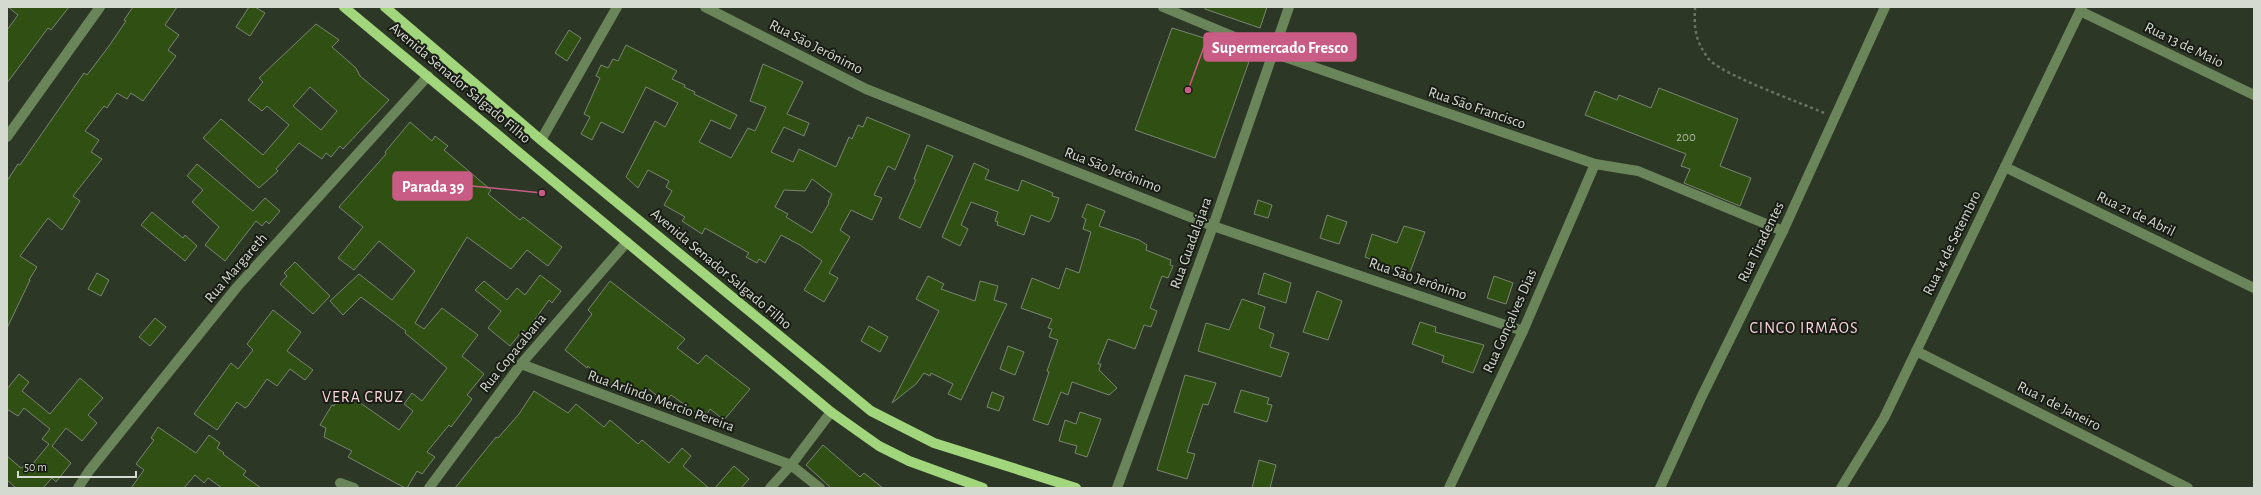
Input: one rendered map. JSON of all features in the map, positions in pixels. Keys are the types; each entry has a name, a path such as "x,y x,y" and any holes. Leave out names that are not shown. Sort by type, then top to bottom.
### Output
{"main road":[{"name":"Avenida Senador Salgado Filho","path":"344,7 831,412 879,446 908,461 983,488"},
{"name":"Avenida Senador Salgado Filho","path":"385,7 541,140 871,411 934,443 1076,488"}],"street":[{"path":"7,137 100,7"},
{"path":"541,140 617,7"},
{"name":"Rua São Jerônimo","path":"705,7 866,89 1213,226 1523,331"},
{"name":"Rua São Francisco","path":"1163,7 1273,53 1595,164 1638,171 1783,231"},
{"name":"Rua Guadalajara","path":"1117,488 1213,226 1289,7"},
{"name":"Rua Tiradentes","path":"1660,488 1701,398 1783,231 1885,7"},
{"name":"Rua 13 de Maio","path":"2081,9 2254,95"},
{"name":"Rua 14 de Setembro","path":"1841,488 1884,418 2081,9"},
{"name":"Rua Margareth","path":"78,488 89,471 237,287 428,76"},
{"name":"Rua Gonçalves Dias","path":"1449,488 1523,331 1595,164"},
{"name":"Rua 21 de Abril","path":"2005,167 2254,288"},
{"name":"Rua Copacabana","path":"428,488 521,364 627,242"},
{"name":"Rua 1 de Janeiro","path":"1916,351 2188,488"},
{"name":"Rua Arlindo Mercio Pereira","path":"521,364 791,465 820,488"},
{"path":"770,488 791,465 831,412"},
{"path":"340,483 354,488"}],"path":[{"path":"1695,7 1694,30 1709,60 1744,80 1835,117"}],"building":[{"path":"8,7 69,7 51,30 48,28 7,83 7,30 18,15"},
{"path":"133,7 177,7 165,25 179,35 168,50 176,56 143,101 131,93 127,99 117,93 107,108 104,106 85,131 99,140 91,152 102,159 73,196 80,201 62,230 48,218 20,256 37,267 29,280 7,328 7,181 18,164 20,165 84,73 87,75 109,46 126,21 124,20"},
{"path":"249,7 255,7 265,13 250,36 236,27"},
{"path":"1205,7 1267,7 1260,28 1205,9"},
{"path":"316,24 339,40 332,47 356,68 360,76 389,100 343,149 340,146 331,157 326,153 322,159 299,143 276,169 278,171 259,188 203,138 221,119 263,155 289,125 267,106 262,111 248,100 263,82 259,78","holes":["310,87 337,111 321,130 293,106"]},
{"path":"1172,28 1252,53 1215,158 1135,130"},
{"path":"569,30 581,38 567,61 555,53"},
{"path":"626,45 677,71 672,79 685,85 684,87 695,92 694,94 737,115 730,129 711,120 699,142 731,158 748,128 755,131 766,107 750,101 763,64 803,82 787,114 809,123 804,136 784,127 771,152 793,162 799,149 836,167 849,137 852,139 858,125 863,127 867,117 910,135 895,170 888,166 874,195 882,198 872,220 851,210 840,230 850,237 829,273 838,278 824,302 804,290 822,261 800,245 781,235 765,263 759,259 757,263 746,257 749,253 705,228 702,234 682,221 685,217 664,205 672,191 666,187 669,181 648,170 638,188 626,177 655,121 665,127 678,103 646,87 623,133 601,122 592,140 581,134 590,117 584,114 600,78 596,76 601,65 608,68 613,59 618,61","holes":["812,179 832,194 828,202 829,203 812,233 786,217 788,214 775,207 784,190 805,191"]},
{"path":"1659,88 1738,119 1720,166 1751,178 1740,206 1684,183 1690,169 1681,166 1686,154 1585,115 1595,91 1617,100 1619,95 1651,108"},
{"path":"410,122 432,141 435,136 448,146 444,150 491,190 488,194 520,220 523,217 562,247 548,266 527,250 511,269 467,237 415,323 424,329 442,308 478,335 462,356 484,374 467,395 472,399 451,427 449,425 427,452 435,457 422,474 417,471 407,488 405,488 348,457 352,451 324,437 326,428 320,425 332,405 334,406 338,399 343,403 349,395 399,430 413,411 404,404 412,393 422,401 447,368 405,333 406,331 361,297 343,315 330,301 359,274 392,300 415,271 379,241 354,270 338,258 363,227 339,207 386,154 385,152"},
{"path":"927,145 953,156 920,228 899,218 916,180 914,179"},
{"path":"974,163 989,170 985,179 1018,191 1022,180 1053,193 1052,196 1059,198 1052,218 1049,222 1031,215 1024,235 997,225 998,222 995,221 998,212 971,202 961,225 968,229 960,246 942,237"},
{"path":"197,164 253,211 265,198 280,211 269,224 266,221 262,226 256,221 225,261 205,245 219,227 192,202 203,190 187,176"},
{"path":"1258,200 1272,205 1268,218 1254,214"},
{"path":"1087,204 1105,211 1099,226 1139,240 1147,245 1146,250 1171,260 1170,265 1173,266 1168,278 1162,276 1150,308 1157,311 1151,327 1144,325 1135,349 1108,339 1098,364 1101,364 1099,370 1117,388 1109,395 1072,382 1068,395 1061,392 1048,425 1033,420 1049,372 1047,371 1058,340 1049,337 1052,329 1048,328 1052,319 1021,308 1032,278 1059,289 1066,268 1079,273 1091,232 1083,229 1086,219 1082,217"},
{"path":"152,212 183,238 185,235 197,246 185,261 141,225"},
{"path":"1327,215 1347,222 1339,244 1320,238"},
{"path":"1404,226 1425,232 1409,275 1365,257 1372,234 1397,243"},
{"path":"295,262 330,296 313,314 280,284 287,276 284,273"},
{"path":"97,273 109,280 101,296 88,289"},
{"path":"1264,273 1291,283 1286,303 1258,294"},
{"path":"540,275 561,291 552,303 549,300 533,322 538,326 530,336 523,330 510,346 488,328 501,311 475,290 484,281 507,300 517,288 525,295"},
{"path":"928,276 944,284 941,289 975,301 980,281 998,286 994,300 1007,304 961,400 948,394 953,384 931,373 930,376 924,373 916,384 892,403 939,311 916,299"},
{"path":"1494,276 1513,283 1506,304 1487,298"},
{"path":"610,281 685,339 677,348 698,364 706,355 750,389 724,420 710,409 707,414 702,410 698,414 671,395 665,402 646,387 639,395 604,382 588,366 587,368 565,350 592,314 588,310"},
{"path":"1317,291 1342,301 1328,340 1303,332"},
{"path":"1242,299 1265,307 1259,328 1274,334 1270,347 1289,353 1281,377 1198,351 1206,323 1229,330"},
{"path":"273,310 301,332 287,351 313,370 305,380 290,369 277,386 267,379 248,406 245,408 237,402 217,430 194,414 231,363 238,369 253,350 247,344"},
{"path":"155,318 166,327 150,346 139,337"},
{"path":"1420,322 1436,327 1435,332 1484,345 1473,373 1442,362 1444,356 1412,344"},
{"path":"869,326 888,337 880,352 861,341"},
{"path":"1008,346 1024,352 1015,375 1000,369"},
{"path":"19,374 29,382 22,391 50,414 80,378 103,398 88,415 97,423 82,441 66,428 52,446 71,463 56,482 52,478 43,488 16,488 7,480 7,456 21,468 27,464 31,466 49,444 42,439 50,429 24,408 18,416 7,409 7,389"},
{"path":"1185,375 1216,383 1208,405 1203,404 1187,452 1195,454 1187,479 1157,470"},
{"path":"1241,390 1269,398 1267,404 1272,405 1267,422 1234,412"},
{"path":"534,391 568,413 576,404 604,427 610,420 638,444 642,440 669,463 682,448 691,456 683,466 709,488 455,488 496,437 498,438 519,414"},
{"path":"992,392 1004,397 999,411 987,407"},
{"path":"1080,412 1101,419 1087,457 1075,453 1077,446 1059,441 1065,420 1076,424"},
{"path":"158,427 196,453 209,435 220,443 217,448 224,453 223,454 246,471 243,475 261,488 222,488 208,478 204,483 195,475 184,488 131,488 144,470 136,464 154,440 151,438"},
{"path":"823,445 860,477 864,473 883,488 831,488 806,465"},
{"path":"1259,460 1276,465 1270,488 1252,488"},
{"path":"734,466 749,479 741,488 715,488"}],"place":[{"name":"Supermercado Fresco","path":"1188,90"},
{"name":"Parada 39","path":"542,193"}],"district":[{"name":"CINCO IRMÃOS","path":"1804,328"},
{"name":"VERA CRUZ","path":"363,397"}]}
